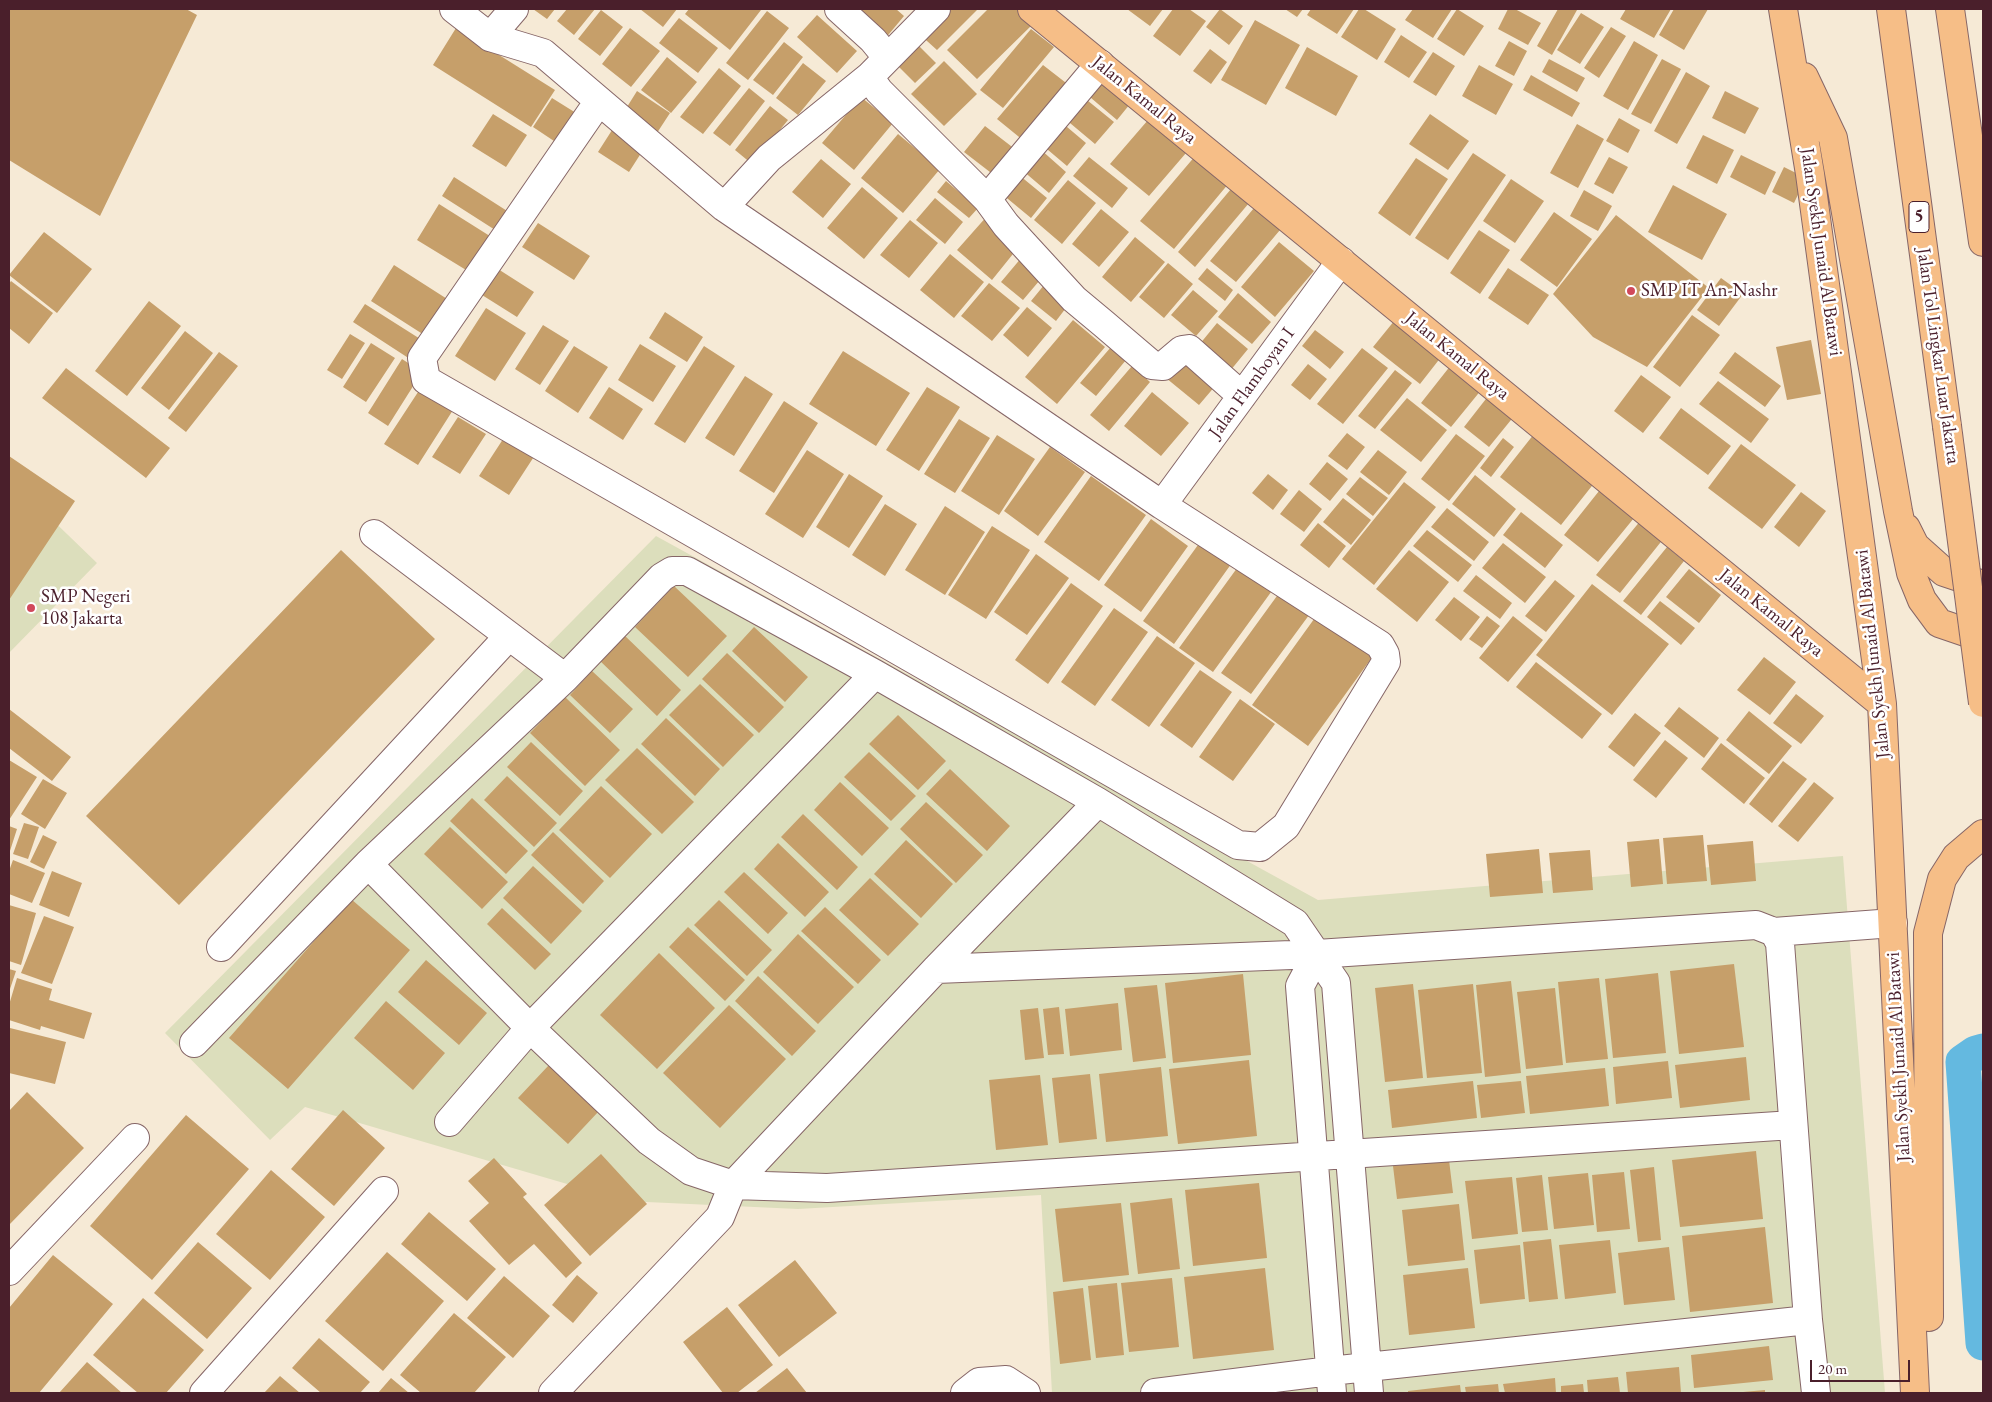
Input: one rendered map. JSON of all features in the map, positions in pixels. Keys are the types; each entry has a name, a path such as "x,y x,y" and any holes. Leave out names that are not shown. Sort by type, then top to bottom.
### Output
{"main road":[{"name":"Jalan Kamal Raya","path":"1032,9 1882,704"},
{"name":"Jalan Syekh Junaid Al Batawi","path":"1783,9 1812,183 1882,704 1915,1393"},
{"name":"Jalan Tol Lingkar Luar Jakarta","path":"1891,9 1983,703"},
{"path":"1950,9 1983,242"},
{"path":"1791,50 1833,138 1898,510 1911,573 1922,600 1939,623 1983,638"},
{"path":"1898,510 1915,546 1944,572 1983,585"},
{"path":"1924,1393 1928,1345 1930,1248 1928,933 1942,879 1956,857 1983,834"}],"street":[{"path":"454,9 490,37 543,53 724,208 1162,505 1380,645 1385,654 1386,662 1286,826 1260,847 1238,845 426,380 422,358 599,101"},
{"path":"490,37 514,9"},
{"path":"839,9 873,40 887,57"},
{"path":"724,208 769,158 869,77 936,9"},
{"path":"987,199 1100,64"},
{"path":"869,77 879,91 987,199 1006,225 1074,299 1152,365 1163,366 1182,350 1189,349 1242,396"},
{"name":"Jalan Flamboyan I","path":"1162,505 1341,261"},
{"path":"374,534 565,678"},
{"path":"194,1043 368,864 565,678 662,577 672,571 687,571 876,674 1098,802 1295,923 1336,983 1368,1380"},
{"path":"221,947 508,636"},
{"path":"449,1122 530,1028 876,674"},
{"path":"553,1393 720,1217 733,1185 936,969 1098,802"},
{"path":"368,864 530,1028 649,1141 690,1171 733,1185 827,1188 1313,1158 1793,1125"},
{"path":"936,969 1317,954 1756,924 1774,932 1893,923"},
{"path":"1774,932 1780,943 1808,1320 1816,1393"},
{"path":"1317,954 1300,986 1331,1382"},
{"path":"9,1271 135,1138"},
{"path":"204,1393 384,1191"},
{"path":"1155,1393 1368,1380 1808,1320"},
{"path":"965,1393 979,1382 1006,1380 1026,1393"}],"shaded area":[{"name":"SMP Negeri 108 Jakarta","path":"9,478 97,563 9,653"},
{"path":"656,536 1318,900 1843,856 1885,1393 1052,1393 1041,1195 798,1209 625,1201 305,1107 270,1140 165,1033"}],"building":[{"path":"9,9 186,9 197,15 100,216 9,160"},
{"path":"533,9 555,9 547,19"},
{"path":"567,9 595,9 574,35 557,21"},
{"path":"640,9 677,9 663,27"},
{"path":"689,9 761,10 730,50 685,14"},
{"path":"849,9 896,9 904,16 884,40"},
{"path":"940,9 978,9 937,50 917,32"},
{"path":"988,9 1017,9 1033,24 977,79 947,50"},
{"path":"1127,9 1163,9 1150,26"},
{"path":"1173,9 1189,9 1206,21 1180,56 1153,36"},
{"path":"1220,9 1243,26 1229,45 1206,27"},
{"path":"1285,9 1303,9 1297,17"},
{"path":"1311,9 1354,9 1337,34 1307,15"},
{"path":"1359,9 1364,9 1396,29 1377,60 1341,37"},
{"path":"1413,9 1452,9 1433,38 1405,20"},
{"path":"1457,9 1484,26 1464,56 1437,39"},
{"path":"1508,9 1515,9 1541,23 1528,45 1498,29"},
{"path":"1558,9 1577,10 1552,55 1537,46"},
{"path":"1626,9 1671,9 1654,38 1620,19"},
{"path":"1674,9 1708,9 1684,50 1659,35"},
{"path":"601,10 623,27 600,56 578,39"},
{"path":"767,11 789,28 748,80 726,63"},
{"path":"1581,13 1604,27 1580,64 1557,50"},
{"path":"817,15 857,51 837,73 797,37"},
{"path":"679,18 718,48 698,73 659,43"},
{"path":"1255,20 1300,45 1266,105 1221,80"},
{"path":"1611,27 1626,36 1599,78 1584,68"},
{"path":"456,28 555,90 531,127 433,65"},
{"path":"630,28 660,51 631,87 602,64"},
{"path":"1031,29 1054,47 1003,108 980,90"},
{"path":"1401,35 1427,52 1409,78 1384,62"},
{"path":"913,40 936,63 915,83 892,60"},
{"path":"1509,41 1527,51 1514,76 1495,66"},
{"path":"1634,41 1658,55 1628,110 1603,96"},
{"path":"784,42 803,57 773,95 753,80"},
{"path":"1307,47 1358,76 1336,116 1285,88"},
{"path":"1210,49 1227,62 1211,84 1193,71"},
{"path":"1433,52 1455,66 1436,96 1413,82"},
{"path":"667,57 697,82 671,113 641,90"},
{"path":"1549,59 1585,78 1577,92 1542,72"},
{"path":"1662,59 1681,69 1651,124 1631,114"},
{"path":"944,61 977,94 944,126 911,94"},
{"path":"803,63 826,81 798,115 776,98"},
{"path":"1043,65 1070,86 1024,141 997,119"},
{"path":"1479,65 1513,84 1496,115 1462,96"},
{"path":"719,68 741,86 703,134 680,117"},
{"path":"1686,72 1710,86 1677,144 1654,131"},
{"path":"1531,75 1580,103 1572,117 1523,90"},
{"path":"1097,77 1130,104 1117,120 1084,92"},
{"path":"749,88 765,101 730,146 713,133"},
{"path":"637,91 670,113 655,136 622,115"},
{"path":"1725,91 1759,108 1745,134 1712,118"},
{"path":"1082,96 1114,122 1095,144 1064,118"},
{"path":"861,97 893,123 854,170 822,143"},
{"path":"552,98 576,113 554,141 533,127"},
{"path":"770,106 788,120 752,164 735,150"},
{"path":"493,114 527,135 506,167 472,146"},
{"path":"1430,114 1469,141 1448,170 1409,144"},
{"path":"1619,118 1640,130 1628,153 1606,141"},
{"path":"1148,120 1186,153 1149,196 1110,164"},
{"path":"1060,121 1086,143 1067,166 1041,144"},
{"path":"1577,124 1604,139 1578,188 1550,173"},
{"path":"985,126 1020,153 999,179 964,152"},
{"path":"614,127 645,147 629,172 598,152"},
{"path":"898,134 940,169 903,213 861,178"},
{"path":"1703,135 1734,150 1717,184 1686,168"},
{"path":"1040,149 1066,172 1049,193 1022,170"},
{"path":"1473,153 1506,175 1448,260 1415,238"},
{"path":"1196,155 1229,183 1174,249 1140,221"},
{"path":"1741,155 1776,172 1765,195 1730,177"},
{"path":"1089,157 1128,188 1112,208 1073,176"},
{"path":"1609,157 1628,167 1613,194 1594,184"},
{"path":"1416,158 1448,179 1410,236 1378,213"},
{"path":"821,159 851,184 823,218 792,192"},
{"path":"1784,167 1806,178 1794,203 1772,192"},
{"path":"1019,175 1047,198 1031,218 1002,194"},
{"path":"454,177 515,216 503,235 442,196"},
{"path":"1511,179 1544,201 1515,243 1483,221"},
{"path":"1068,180 1096,203 1062,244 1034,220"},
{"path":"946,181 978,208 969,218 937,192"},
{"path":"1673,185 1727,214 1702,260 1648,232"},
{"path":"862,187 898,218 864,259 827,228"},
{"path":"1231,189 1249,203 1195,267 1178,252"},
{"path":"1584,190 1612,206 1598,231 1570,216"},
{"path":"935,198 963,222 945,244 916,220"},
{"path":"439,204 493,238 471,273 417,240"},
{"path":"1254,208 1280,230 1236,282 1210,261"},
{"path":"1101,209 1129,232 1099,267 1072,244"},
{"path":"1554,212 1592,239 1557,287 1520,260"},
{"path":"988,215 1021,244 992,280 957,250"},
{"name":"SMP IT An-Nashr","path":"1616,215 1709,288 1647,367 1593,337 1553,294"},
{"path":"910,220 938,243 909,278 880,255"},
{"path":"538,223 590,256 574,280 522,247"},
{"path":"1479,230 1510,250 1480,294 1450,273"},
{"path":"44,232 92,269 57,313 9,275"},
{"path":"1135,237 1165,262 1131,302 1102,277"},
{"path":"1279,242 1314,271 1275,317 1241,287"},
{"path":"950,254 984,282 954,318 920,290"},
{"path":"1022,257 1045,274 1023,300 1001,282"},
{"path":"1168,263 1193,284 1164,318 1139,297"},
{"path":"394,265 455,304 432,340 371,301"},
{"path":"1207,268 1233,290 1225,301 1198,279"},
{"path":"1508,268 1549,295 1528,325 1488,298"},
{"path":"498,269 534,292 517,317 482,295"},
{"path":"1721,278 1743,294 1719,326 1697,310"},
{"path":"1049,279 1072,300 1056,321 1031,301"},
{"path":"11,281 53,313 29,344 9,328 9,284"},
{"path":"989,283 1020,308 992,341 961,316"},
{"path":"1193,290 1218,311 1196,336 1171,315"},
{"path":"1238,293 1271,322 1252,344 1218,317"},
{"path":"149,301 181,326 127,396 95,371"},
{"path":"365,304 425,342 413,361 353,322"},
{"path":"1027,307 1052,328 1028,357 1003,335"},
{"path":"486,308 526,333 495,381 455,356"},
{"path":"665,312 703,337 687,362 649,338"},
{"path":"1399,315 1445,352 1420,384 1373,347"},
{"path":"1692,315 1720,335 1680,387 1653,367"},
{"path":"1073,320 1105,347 1057,404 1025,377"},
{"path":"1217,323 1248,349 1230,371 1199,345"},
{"path":"543,325 569,341 540,385 515,369"},
{"path":"1315,330 1344,352 1330,369 1302,346"},
{"path":"185,331 213,353 169,410 141,388"},
{"path":"350,334 365,343 342,379 327,370"},
{"path":"1811,340 1821,394 1787,400 1776,347"},
{"path":"371,343 395,358 366,402 343,387"},
{"path":"640,344 676,366 653,402 618,380"},
{"path":"574,346 608,367 578,413 545,391"},
{"path":"704,346 735,366 685,443 654,424"},
{"path":"1111,347 1126,360 1096,396 1080,383"},
{"path":"1362,348 1388,368 1343,424 1317,404"},
{"path":"843,351 910,393 876,446 809,404"},
{"path":"219,352 238,366 186,432 168,418"},
{"path":"1735,352 1781,386 1765,407 1719,373"},
{"path":"1183,358 1216,385 1199,405 1166,378"},
{"path":"402,359 422,372 388,426 368,413"},
{"path":"1308,364 1327,379 1310,400 1291,385"},
{"path":"1451,365 1482,389 1451,427 1421,403"},
{"path":"1132,366 1150,382 1109,431 1090,415"},
{"path":"66,368 170,448 146,478 42,398"},
{"path":"1395,370 1412,383 1375,429 1358,416"},
{"path":"1641,375 1671,397 1643,433 1614,411"},
{"path":"745,376 773,394 734,456 705,438"},
{"path":"1718,381 1769,419 1751,443 1699,404"},
{"path":"609,387 643,409 623,440 589,418"},
{"path":"927,387 960,407 919,471 886,450"},
{"path":"420,389 453,410 418,465 384,444"},
{"path":"1152,392 1189,423 1161,456 1124,426"},
{"path":"1489,395 1515,415 1489,447 1464,427"},
{"path":"1407,398 1447,430 1421,462 1380,430"},
{"path":"784,401 818,423 774,493 739,471"},
{"path":"1681,408 1731,446 1708,475 1659,438"},
{"path":"458,417 486,434 460,474 432,457"},
{"path":"959,419 990,438 955,493 924,474"},
{"path":"507,433 537,452 509,495 479,476"},
{"path":"1347,433 1365,447 1347,470 1328,456"},
{"path":"1456,434 1485,456 1449,501 1421,479"},
{"path":"1534,434 1595,482 1561,525 1500,477"},
{"path":"997,435 1035,459 999,515 961,491"},
{"path":"1503,438 1514,447 1491,477 1480,468"},
{"path":"1741,444 1796,485 1762,529 1708,488"},
{"path":"1050,447 1085,472 1038,536 1004,511"},
{"path":"807,450 844,474 803,538 765,514"},
{"path":"1378,450 1407,472 1389,495 1360,472"},
{"path":"9,456 75,501 9,600"},
{"path":"1327,462 1348,479 1330,501 1309,484"},
{"path":"849,474 883,496 849,548 816,527"},
{"path":"1268,474 1288,490 1273,510 1252,493"},
{"path":"1475,475 1516,509 1494,537 1452,504"},
{"path":"1091,476 1146,515 1099,581 1044,542"},
{"path":"1360,477 1388,498 1373,516 1346,494"},
{"path":"1404,482 1436,507 1374,585 1342,559"},
{"path":"1299,490 1322,509 1304,532 1280,514"},
{"path":"1599,491 1634,518 1598,562 1564,535"},
{"path":"1801,492 1826,511 1799,547 1774,527"},
{"path":"1343,498 1371,520 1351,545 1323,522"},
{"path":"885,504 917,524 885,576 852,555"},
{"path":"945,506 985,532 945,595 905,570"},
{"path":"1447,508 1489,542 1474,561 1431,527"},
{"path":"1521,512 1563,545 1545,568 1503,535"},
{"path":"1151,519 1188,546 1141,612 1104,585"},
{"path":"1641,520 1664,538 1620,593 1596,575"},
{"path":"1318,523 1346,546 1329,568 1300,545"},
{"path":"992,526 1030,550 986,619 948,595"},
{"path":"1427,530 1472,565 1458,582 1413,546"},
{"path":"1203,538 1234,560 1174,644 1143,621"},
{"path":"1503,543 1546,577 1525,603 1482,568"},
{"path":"1667,547 1684,561 1641,615 1623,601"},
{"path":"341,550 435,639 179,905 86,816"},
{"path":"1409,550 1449,582 1417,622 1376,589"},
{"path":"1036,554 1069,578 1027,635 994,612"},
{"path":"1240,564 1274,588 1213,672 1179,648"},
{"path":"1689,569 1721,595 1699,623 1666,597"},
{"path":"1476,575 1512,603 1500,619 1463,591"},
{"path":"1555,580 1575,596 1546,632 1525,616"},
{"path":"1071,583 1103,606 1048,684 1015,660"},
{"path":"1592,584 1669,644 1612,715 1536,655"},
{"path":"674,586 727,636 688,677 635,627"},
{"path":"1282,589 1312,611 1251,694 1221,673"},
{"path":"1454,597 1480,617 1461,641 1435,620"},
{"path":"1660,601 1695,628 1681,645 1647,617"},
{"path":"1114,608 1148,632 1095,706 1061,682"},
{"path":"1322,608 1378,649 1308,746 1252,705"},
{"path":"1487,616 1500,626 1482,648 1469,639"},
{"path":"1513,616 1543,640 1508,682 1479,658"},
{"path":"754,627 808,677 785,702 732,651"},
{"path":"622,633 681,690 657,716 597,658"},
{"path":"1157,636 1195,663 1149,727 1111,700"},
{"path":"727,653 784,707 759,733 702,679"},
{"path":"1764,657 1796,682 1770,715 1737,690"},
{"path":"1536,662 1602,714 1582,739 1516,687"},
{"path":"1200,670 1232,692 1192,748 1160,725"},
{"path":"592,671 633,709 610,733 570,695"},
{"path":"700,684 754,735 723,767 669,715"},
{"path":"1796,694 1824,716 1801,744 1773,723"},
{"path":"565,697 620,750 585,786 530,733"},
{"path":"1240,699 1275,724 1233,781 1199,757"},
{"path":"1679,707 1719,738 1704,758 1664,726"},
{"path":"9,709 71,757 52,781 9,748"},
{"path":"1749,711 1792,746 1769,774 1726,740"},
{"path":"1635,713 1661,733 1634,767 1608,747"},
{"path":"898,715 946,761 918,790 869,744"},
{"path":"666,718 720,769 695,796 641,744"},
{"path":"1665,740 1688,758 1656,798 1633,780"},
{"path":"531,742 583,791 560,816 507,767"},
{"path":"1721,743 1765,778 1744,804 1701,769"},
{"path":"637,748 694,802 662,834 605,780"},
{"path":"869,752 916,796 891,821 844,777"},
{"path":"9,760 37,777 9,820"},
{"path":"1783,761 1807,779 1772,823 1749,804"},
{"path":"950,769 1010,826 987,851 926,794"},
{"path":"507,776 557,823 534,847 484,800"},
{"path":"43,779 67,793 45,829 21,814"},
{"path":"840,782 889,828 862,856 814,810"},
{"path":"1814,782 1834,798 1798,842 1778,826"},
{"path":"601,786 652,834 610,878 559,830"},
{"path":"472,798 528,851 506,874 450,821"},
{"path":"926,802 983,855 956,883 900,829"},
{"path":"803,814 858,867 837,890 781,837"},
{"path":"24,823 39,827 28,859 13,854"},
{"path":"9,826 17,829 9,854"},
{"path":"450,827 508,882 482,909 424,854"},
{"path":"553,832 604,881 583,904 531,855"},
{"path":"43,835 57,842 44,869 30,862"},
{"path":"1703,835 1707,881 1667,884 1663,838"},
{"path":"1659,839 1663,884 1631,887 1627,842"},
{"path":"906,840 953,884 921,918 874,874"},
{"path":"1753,841 1756,881 1711,885 1707,845"},
{"path":"778,843 829,892 805,917 754,869"},
{"path":"1539,849 1543,893 1490,897 1486,854"},
{"path":"1590,850 1593,890 1553,893 1549,853"},
{"path":"13,860 45,873 32,903 9,894 9,871"},
{"path":"533,866 582,911 551,944 503,898"},
{"path":"52,871 82,883 69,917 39,905"},
{"path":"744,872 788,913 768,934 724,892"},
{"path":"870,878 919,924 888,956 839,910"},
{"path":"351,899 410,950 288,1089 229,1038"},
{"path":"719,900 772,950 747,976 694,925"},
{"path":"9,905 36,913 21,965 9,961"},
{"path":"825,907 881,960 858,984 801,931"},
{"path":"502,908 551,954 535,970 487,924"},
{"path":"44,916 74,927 52,984 21,973"},
{"path":"688,927 745,980 725,1001 669,947"},
{"path":"798,934 854,987 818,1024 763,972"},
{"path":"659,953 715,1008 657,1069 600,1015"},
{"path":"426,960 487,1013 459,1045 398,992"},
{"path":"1734,964 1744,1047 1679,1054 1670,971"},
{"path":"9,969 16,971 9,992"},
{"path":"1658,973 1666,1053 1613,1058 1605,979"},
{"path":"1243,974 1251,1055 1173,1063 1165,983"},
{"path":"758,976 816,1031 792,1056 735,1001"},
{"path":"17,978 52,989 49,1000 92,1013 84,1039 41,1026 40,1030 9,1020 9,1005"},
{"path":"1599,978 1608,1059 1566,1063 1558,982"},
{"path":"1511,981 1521,1073 1485,1077 1476,985"},
{"path":"1413,984 1423,1078 1385,1082 1375,988"},
{"path":"1473,984 1482,1073 1427,1078 1418,990"},
{"path":"1157,985 1166,1058 1133,1062 1124,988"},
{"path":"1555,988 1563,1065 1526,1069 1517,992"},
{"path":"386,1001 445,1053 413,1090 354,1038"},
{"path":"1118,1003 1122,1050 1070,1056 1065,1009"},
{"path":"729,1005 786,1059 720,1128 663,1073"},
{"path":"1059,1007 1064,1054 1048,1055 1043,1009"},
{"path":"1038,1008 1044,1058 1025,1060 1020,1010"},
{"path":"10,1028 66,1042 55,1084 9,1073"},
{"path":"1746,1057 1750,1100 1680,1108 1675,1065"},
{"path":"1249,1060 1257,1136 1178,1144 1169,1069"},
{"path":"1668,1061 1672,1098 1616,1104 1613,1067"},
{"path":"549,1065 599,1111 568,1144 518,1098"},
{"path":"1161,1067 1168,1136 1106,1142 1099,1074"},
{"path":"1605,1068 1609,1106 1530,1114 1526,1076"},
{"path":"1090,1074 1097,1139 1059,1143 1052,1078"},
{"path":"1040,1075 1048,1145 996,1150 989,1080"},
{"path":"1473,1081 1477,1118 1392,1128 1388,1090"},
{"path":"1521,1081 1525,1113 1481,1118 1477,1085"},
{"path":"27,1092 84,1148 9,1225 9,1111"},
{"path":"343,1110 385,1148 334,1206 291,1169"},
{"path":"186,1115 249,1169 152,1280 90,1226"},
{"path":"1756,1151 1763,1219 1680,1227 1672,1160"},
{"path":"601,1154 647,1204 590,1256 544,1205"},
{"path":"494,1158 527,1194 523,1197 582,1263 566,1278 534,1244 509,1265 469,1221 489,1203 468,1181"},
{"path":"1449,1160 1453,1193 1397,1199 1393,1166"},
{"path":"1654,1167 1661,1240 1638,1242 1630,1170"},
{"path":"271,1170 325,1217 270,1280 216,1234"},
{"path":"1624,1172 1630,1229 1597,1232 1592,1175"},
{"path":"1588,1173 1594,1225 1554,1229 1548,1177"},
{"path":"1542,1175 1548,1230 1522,1232 1516,1178"},
{"path":"1512,1177 1518,1234 1472,1239 1465,1181"},
{"path":"1259,1183 1267,1258 1193,1266 1185,1190"},
{"path":"1172,1198 1180,1269 1138,1274 1130,1203"},
{"path":"1121,1203 1129,1275 1063,1282 1055,1209"},
{"path":"1459,1204 1465,1260 1408,1266 1402,1210"},
{"path":"429,1212 496,1269 467,1301 401,1244"},
{"path":"1765,1227 1773,1303 1690,1312 1682,1236"},
{"path":"1551,1239 1558,1299 1529,1302 1523,1242"},
{"path":"1610,1240 1616,1293 1565,1299 1559,1245"},
{"path":"198,1242 252,1288 207,1339 154,1293"},
{"path":"1520,1245 1525,1299 1480,1304 1474,1250"},
{"path":"1669,1247 1675,1300 1624,1305 1618,1253"},
{"path":"387,1252 444,1301 383,1371 325,1321"},
{"path":"53,1255 113,1304 39,1393 9,1393 9,1308"},
{"path":"795,1260 837,1313 779,1357 738,1305"},
{"path":"1265,1268 1274,1350 1193,1359 1184,1277"},
{"path":"1468,1268 1475,1328 1409,1335 1403,1275"},
{"path":"577,1275 598,1293 573,1323 552,1305"},
{"path":"504,1276 550,1316 513,1358 467,1318"},
{"path":"1172,1278 1179,1347 1129,1352 1121,1283"},
{"path":"1117,1283 1124,1355 1096,1358 1088,1286"},
{"path":"1083,1288 1091,1360 1060,1364 1053,1292"},
{"path":"143,1298 204,1350 166,1393 138,1393 93,1355"},
{"path":"727,1307 773,1365 737,1393 723,1393 683,1342"},
{"path":"454,1313 506,1357 474,1393 421,1393 400,1375"},
{"path":"319,1338 370,1382 360,1393 321,1393 292,1368"},
{"path":"1769,1346 1773,1380 1694,1388 1691,1355"},
{"path":"87,1362 122,1393 59,1393"},
{"path":"1679,1367 1681,1393 1628,1393 1626,1372"},
{"path":"787,1368 807,1393 755,1393"},
{"path":"280,1376 300,1393 264,1393"},
{"path":"1618,1377 1620,1393 1588,1393 1587,1380"},
{"path":"391,1378 409,1393 378,1393"},
{"path":"1555,1378 1556,1393 1505,1393 1503,1384"},
{"path":"1498,1384 1499,1393 1466,1393 1465,1387"},
{"path":"1583,1384 1584,1393 1561,1393 1561,1386"},
{"path":"1460,1385 1461,1393 1408,1393 1408,1391"},
{"path":"1765,1390 1765,1393 1743,1393 1743,1392"}],"waterway":[{"path":"1983,1051 1976,1053 1963,1062 1983,1343"}],"place":[{"name":"SMP IT An-Nashr","path":"1631,291"},
{"name":"SMP Negeri 108 Jakarta","path":"31,608"}]}
